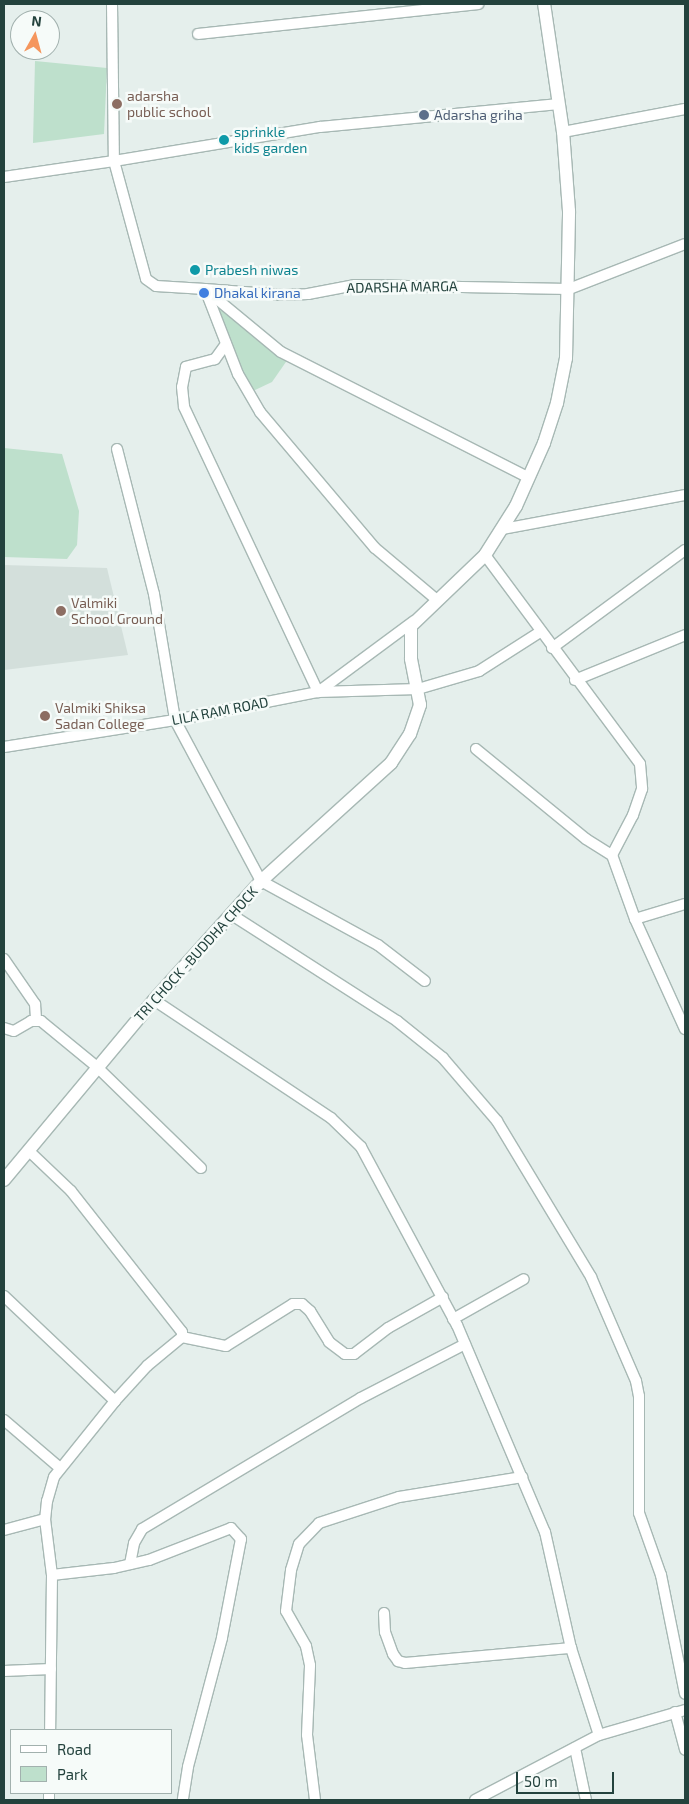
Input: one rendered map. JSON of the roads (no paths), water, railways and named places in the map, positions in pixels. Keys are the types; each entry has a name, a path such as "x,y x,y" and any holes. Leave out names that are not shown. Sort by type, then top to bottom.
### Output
{"street":[{"name":"ADARSHA MARGA","path":"112,4 114,162 146,279 156,286 283,295 308,294 355,285 569,289"},
{"path":"198,34 478,4"},
{"path":"414,621 485,555 503,529 529,478 557,403 566,358 569,289 569,211 563,132 544,4"},
{"path":"4,176 114,162 320,127 559,104"},
{"path":"563,132 685,109"},
{"path":"569,289 685,244"},
{"path":"205,289 281,352 529,478"},
{"path":"205,289 226,344 260,412 375,548 437,600"},
{"path":"226,344 215,358 186,367 182,387 184,407 318,692 418,689 479,671 540,632"},
{"path":"117,449 154,594 175,720 261,881 378,945 425,981"},
{"path":"503,529 685,495"},
{"path":"552,648 685,550"},
{"path":"485,555 575,680 640,764 642,789 633,815 612,855"},
{"name":"LILA RAM ROAD","path":"4,747 175,720 318,692 414,621"},
{"name":"TRI CHOCK -BUDDHA CHOCK","path":"4,1180 154,1000 261,881 391,763 405,743 419,712 418,689 409,641 410,629 414,621"},
{"path":"575,680 685,635"},
{"path":"476,749 586,839 612,855 635,920 680,1006 685,1029"},
{"path":"635,920 685,904"},
{"path":"232,915 397,1020 443,1058 498,1121 591,1277 636,1381 639,1513 661,1575 685,1694"},
{"path":"4,959 34,1004 36,1020 97,1067 202,1168"},
{"path":"154,1000 331,1118 354,1137 454,1319 545,1532 571,1648 599,1735"},
{"path":"4,1028 14,1032 36,1020"},
{"path":"29,1151 71,1191 105,1232 176,1322 182,1337"},
{"path":"454,1319 524,1279"},
{"path":"4,1296 115,1401"},
{"path":"182,1337 207,1345 226,1346 293,1304 302,1304 310,1311 329,1342 344,1354 354,1354 388,1328 443,1297"},
{"path":"50,1729 52,1575 45,1519 50,1487 60,1468 115,1401 147,1366 182,1337"},
{"path":"130,1564 134,1543 142,1529 361,1398 465,1344"},
{"path":"4,1420 60,1468"},
{"path":"316,1800 307,1735 310,1665 306,1646 286,1611 291,1570 299,1544 319,1523 399,1497 522,1477"},
{"path":"4,1530 45,1519"},
{"path":"52,1575 130,1564 230,1528 240,1539 222,1638 188,1767 183,1800"},
{"path":"384,1614 385,1632 394,1654 398,1661 405,1663 571,1648"},
{"path":"4,1671 51,1669"},
{"path":"475,1800 599,1735 680,1711 685,1750"},
{"path":"575,1748 586,1800"}],"place":[{"name":"adarsha public school","path":"117,104"},
{"name":"Adarsha griha","path":"424,115"},
{"name":"sprinkle kids garden","path":"224,140"},
{"name":"Prabesh niwas","path":"195,270"},
{"name":"Dhakal kirana","path":"204,293"},
{"name":"Valmiki School Ground","path":"61,611"},
{"name":"Valmiki Shiksa Sadan College","path":"45,716"}]}
